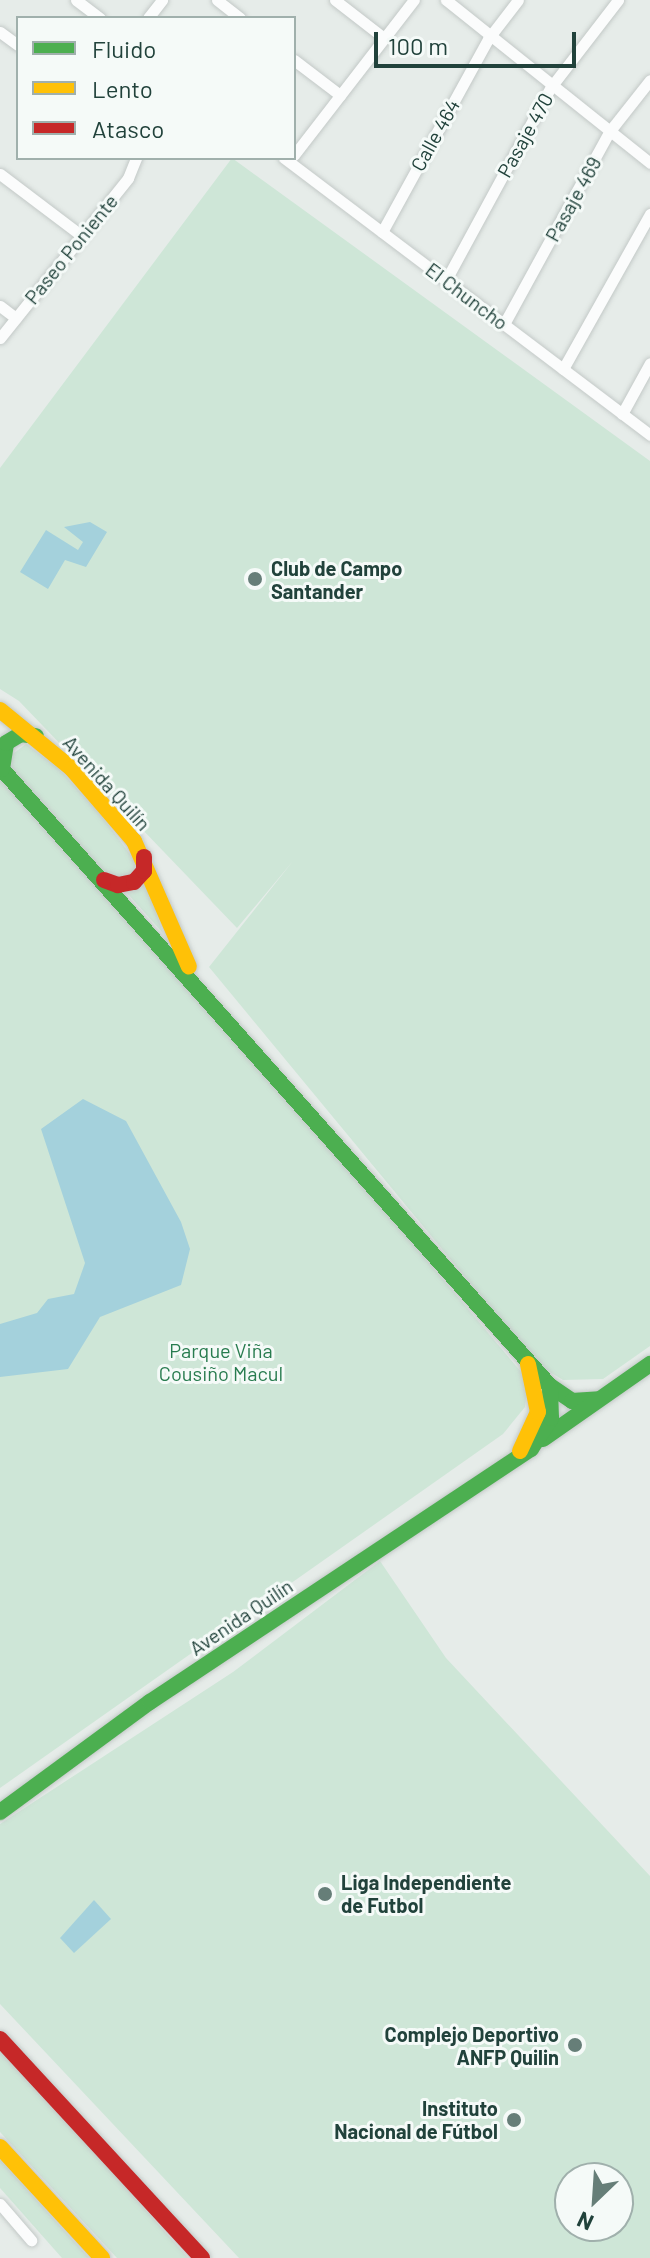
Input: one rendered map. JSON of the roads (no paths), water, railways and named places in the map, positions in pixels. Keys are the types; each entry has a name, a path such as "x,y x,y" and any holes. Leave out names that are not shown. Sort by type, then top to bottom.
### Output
{"main road":[{"name":"Avenida Quilín","path":"0,710 37,737 110,810 144,856 172,932 201,988"},
{"path":"1,768 6,743 21,734 37,737"},
{"name":"Avenida Quilín","path":"1,768 201,988 550,1386 572,1401 599,1399"},
{"path":"103,879 118,885 134,882 144,871 144,856"},
{"name":"Avenida Quilín","path":"509,1461 531,1434 545,1405 524,1356"},
{"path":"540,1441 650,1364"},
{"name":"Avenida Quilín","path":"0,1812 150,1702 540,1441 550,1386"},
{"path":"545,1405 577,1414"},
{"path":"0,2039 202,2258"},
{"path":"0,2147 102,2258"}],"street":[{"path":"76,0 97,16"},
{"path":"150,16 162,0"},
{"path":"217,0 237,16"},
{"path":"335,0 384,38"},
{"path":"296,150 414,0"},
{"path":"446,0 488,39 650,163"},
{"name":"Calle 464","path":"382,232 488,39 518,0"},
{"name":"Pasaje 470","path":"446,280 551,87 618,0"},
{"path":"296,62 340,95"},
{"name":"Pasaje 469","path":"504,324 609,132 650,80"},
{"name":"Paseo Poniente","path":"0,338 128,178 135,160"},
{"name":"El Chuncho","path":"292,160 382,232 650,435"},
{"path":"0,174 82,236"},
{"path":"563,369 650,214"},
{"path":"0,306 16,318"},
{"path":"622,414 650,363"},
{"path":"0,2204 31,2240"}],"water":[{"path":"90,522 107,532 86,567 65,560 48,589 20,572 46,530 78,550 83,542 64,527"},
{"path":"83,1099 126,1121 181,1222 190,1249 181,1285 100,1317 68,1369 0,1377 0,1324 37,1313 48,1299 74,1294 85,1263 41,1129"},
{"path":"94,1900 111,1919 74,1953 60,1938"}],"place":[{"name":"Club de Campo Santander","path":"255,579"},
{"name":"Liga Independiente de Futbol","path":"325,1894"},
{"name":"Complejo Deportivo ANFP Quilin","path":"575,2045"},
{"name":"Instituto Nacional de Fútbol","path":"514,2120"}],"park label":[{"name":"Parque Viña Cousiño Macul","path":"221,1362"}]}
